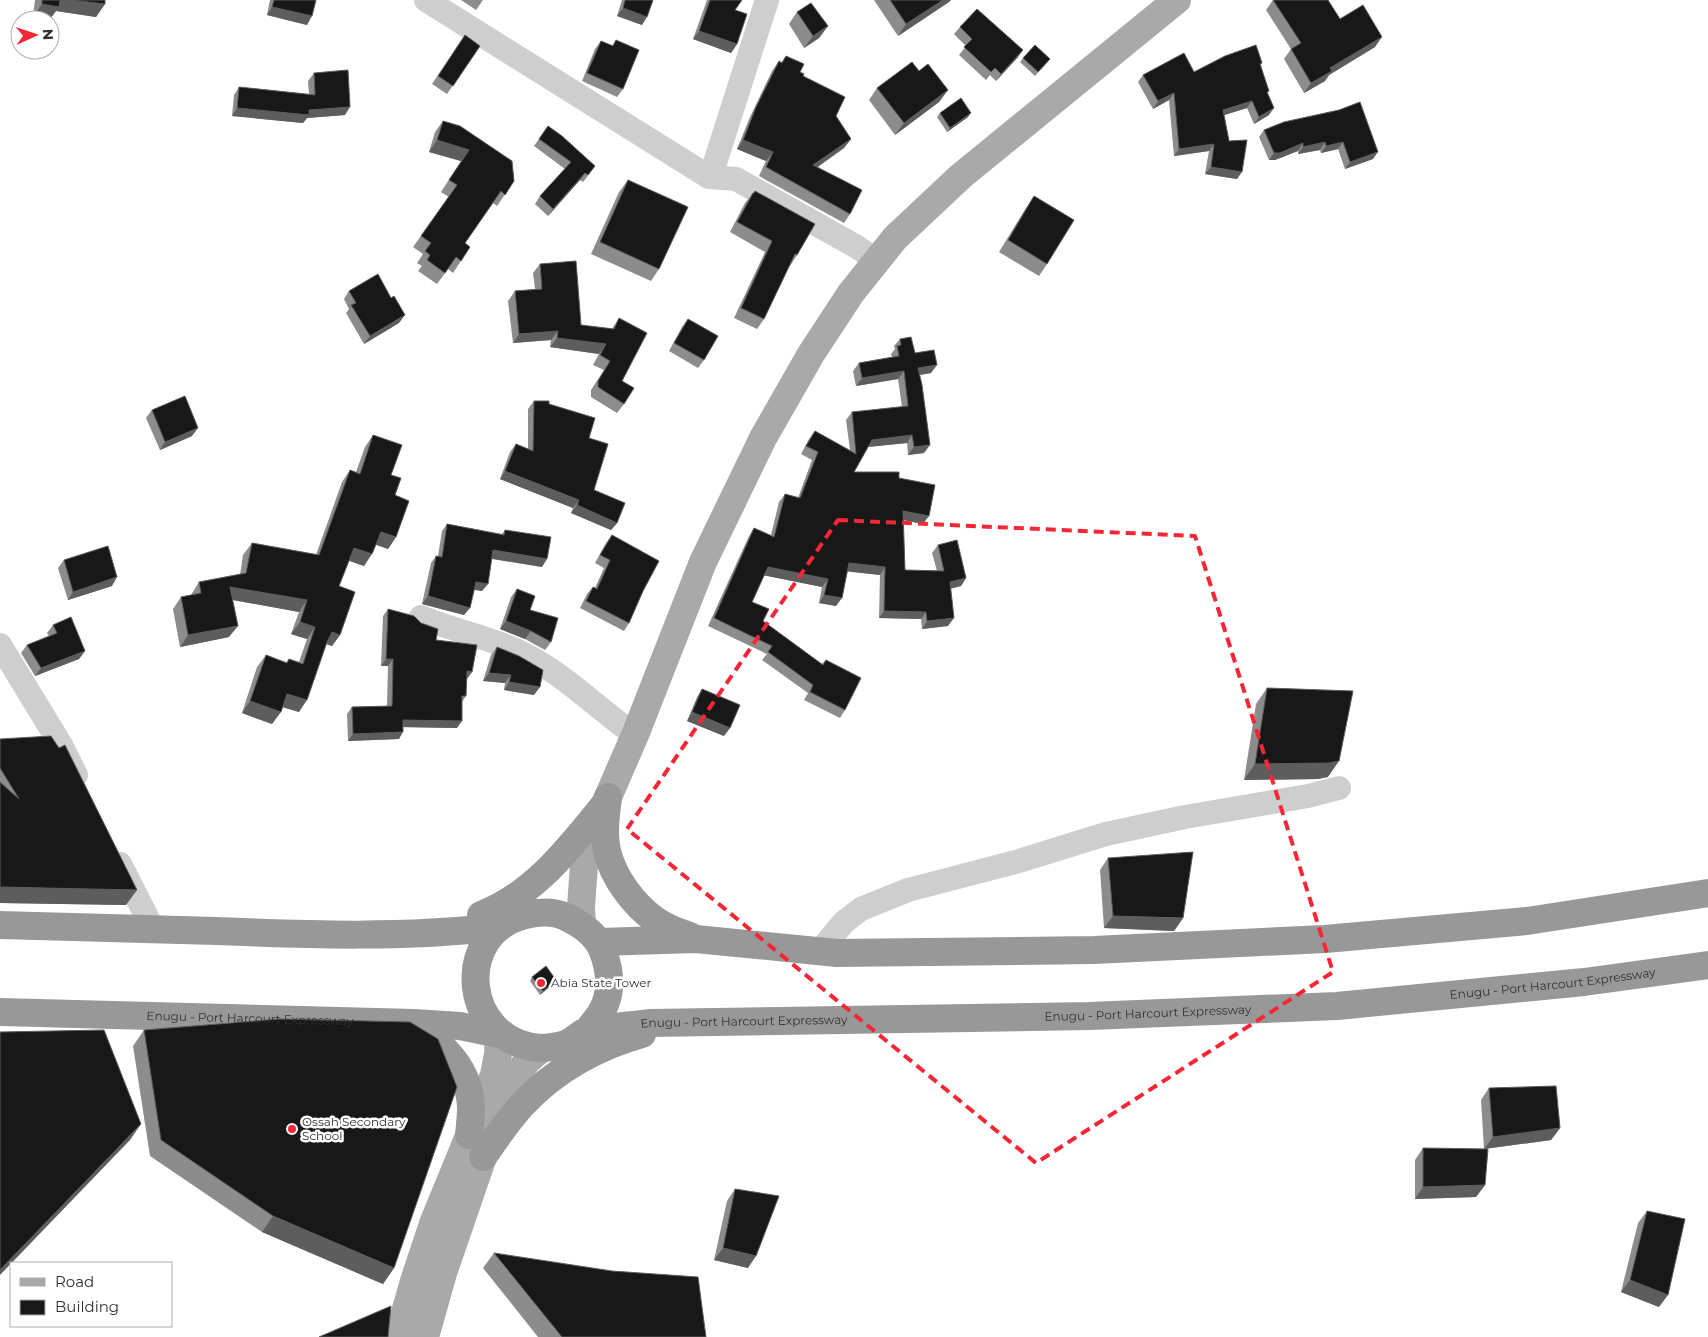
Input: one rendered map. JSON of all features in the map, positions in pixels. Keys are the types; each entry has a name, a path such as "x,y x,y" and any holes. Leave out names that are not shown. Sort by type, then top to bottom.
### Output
{"highway":[{"path":"388,934 463,922 494,911 518,895 546,872 570,848 606,800"},
{"path":"606,800 605,830 607,850 614,870 626,889 640,907 655,920 673,930 696,938"},
{"path":"590,934 696,938 819,952 1094,950 1325,939 1527,922 1708,893"},
{"path":"538,912 561,915 590,934 608,964 610,988 603,1010 589,1029 566,1044 542,1048 520,1045 499,1034 484,1015 476,992 476,968 484,946 499,928 515,917 538,912"},
{"path":"0,925 282,934 388,934 459,932 499,928"},
{"name":"Enugu - Port Harcourt Expressway","path":"589,1029 649,1023 1089,1016 1337,1006 1584,982 1708,965"},
{"name":"Enugu - Port Harcourt Expressway","path":"0,1012 395,1022 460,1026 499,1034"},
{"path":"395,1022 423,1032 441,1044 459,1068 468,1089 477,1146 504,1125 523,1103 547,1082 574,1062 632,1037 695,1022"}],"main road":[{"path":"538,912 551,906 561,898 571,887 584,865 606,800 635,735 703,562 763,438 811,354 851,293 895,238 961,176 1177,0"},
{"path":"584,865 581,898 590,934"},
{"path":"425,1337 477,1146 494,1075 499,1034"},
{"path":"398,1337 434,1221 498,1113 514,1079 527,1061 542,1048"}],"street":[{"path":"426,0 708,178 736,179 857,247 877,261"},
{"path":"708,178 714,166 767,0"},
{"path":"421,617 480,637 531,658 576,687 635,735"},
{"path":"0,645 61,745 87,797"},
{"path":"819,952 844,922 861,909 908,890 1019,861 1106,834 1185,817 1308,796 1339,788"},
{"path":"109,841 153,929"}],"highlighted area":[{"path":"838,520 1195,536 1333,972 1036,1163 627,829"}],"building":[{"path":"42,0 60,0 59,7 42,4"},
{"path":"70,0 105,0 105,4"},
{"path":"274,0 316,0 312,16 272,7"},
{"path":"625,0 653,0 647,17 623,8"},
{"path":"710,0 742,0 735,10 747,14 737,44 699,31"},
{"path":"890,0 943,0 906,24"},
{"path":"1273,0 1328,0 1340,19 1363,5 1382,37 1330,68 1332,71 1311,83 1291,49 1301,43"},
{"path":"811,3 828,26 813,36 797,12"},
{"path":"977,9 1023,50 1001,74 995,68 991,72 964,47 972,39 960,27"},
{"path":"465,35 480,46 453,86 438,76"},
{"path":"616,40 639,50 623,89 587,73 601,41 613,46"},
{"path":"1035,45 1050,59 1038,72 1023,58"},
{"path":"1256,45 1269,91 1267,92 1274,108 1259,117 1252,101 1223,110 1229,141 1247,140 1242,172 1211,167 1214,144 1179,149 1174,93 1158,101 1143,75 1184,53 1194,72 1225,56"},
{"path":"786,56 804,64 800,72 804,74 803,76 845,97 836,116 851,139 813,165 862,190 850,214 766,167 773,152 743,140 756,107 779,61 782,63"},
{"path":"912,62 919,71 928,64 948,90 904,123 877,88"},
{"path":"348,70 350,107 309,110 309,115 237,108 239,87 315,95 314,73"},
{"path":"961,98 971,113 950,128 940,113"},
{"path":"1360,102 1378,152 1350,162 1343,142 1326,146 1325,142 1303,147 1303,143 1280,153 1274,153 1264,130 1284,122 1339,110"},
{"path":"443,121 460,126 512,161 514,181 505,195 501,191 465,243 470,247 461,261 456,257 445,273 427,260 430,255 425,251 431,243 421,236 457,185 449,180 469,150 437,140"},
{"path":"548,126 595,166 588,175 585,173 553,209 540,196 571,162 539,139"},
{"path":"628,180 688,207 659,269 600,242"},
{"path":"755,191 815,224 797,255 795,254 764,319 741,308 772,241 737,222"},
{"path":"1034,196 1074,220 1047,264 1008,240"},
{"path":"576,261 581,325 614,329 619,318 647,333 622,381 634,388 624,404 598,387 598,381 610,361 600,355 606,344 557,338 558,331 519,334 515,291 542,289 540,264"},
{"path":"378,274 391,298 394,296 405,315 370,336 351,305 356,303 349,291"},
{"path":"688,319 718,336 704,360 674,343"},
{"path":"911,337 915,353 934,350 937,365 918,368 930,445 914,447 912,435 872,440 854,472 899,472 899,478 935,485 929,516 903,511 905,570 944,571 938,545 957,540 966,578 950,582 954,618 927,621 926,612 884,611 885,567 849,563 842,598 824,595 828,579 768,567 752,602 769,609 763,621 823,665 826,660 861,678 845,710 810,692 813,685 768,652 772,646 714,618 754,528 774,537 785,494 800,498 818,452 806,446 815,431 856,454 852,412 908,406 904,371 862,378 859,363 899,356 897,346 901,345 900,339"},
{"path":"185,396 198,428 165,442 152,410"},
{"path":"534,401 549,401 549,404 595,418 589,438 608,444 594,490 625,503 617,523 577,505 579,500 505,471 516,444 533,451"},
{"path":"373,435 402,445 391,475 401,478 395,495 409,501 396,537 381,532 372,554 354,548 339,586 355,592 340,635 332,632 327,642 307,700 287,694 281,712 250,701 266,655 287,663 289,659 303,664 315,627 300,622 307,600 230,587 238,626 188,635 181,597 201,593 199,582 246,573 252,543 319,555 350,470 360,474"},
{"path":"447,524 504,535 505,530 551,537 547,559 493,550 488,584 476,582 470,608 428,596 436,556 442,557"},
{"path":"612,535 659,561 629,623 586,601 593,587 597,589 610,560 600,555"},
{"path":"108,546 117,577 73,592 64,560"},
{"path":"517,589 535,596 530,610 558,618 551,642 531,631 506,621"},
{"path":"388,609 414,616 421,623 438,629 436,640 477,645 472,672 467,671 466,696 462,696 462,721 403,720 403,732 353,734 352,707 392,706 393,659 386,659"},
{"path":"71,617 85,651 41,668 27,645 57,633 53,625"},
{"path":"497,647 519,656 543,670 540,687 509,682 511,675 489,673"},
{"path":"1267,688 1353,691 1339,761 1329,763 1255,764"},
{"path":"702,689 740,705 730,728 692,712"},
{"path":"51,736 59,748 65,745 137,890 0,887 0,782 19,799 0,768 0,739"},
{"path":"1193,852 1183,918 1113,916 1108,858"},
{"name":"Abia State Tower","path":"546,966 556,980 543,991 532,977"},
{"name":"Ossah Secondary School","path":"280,1019 410,1022 438,1039 457,1087 394,1268 273,1216 161,1140 144,1030"},
{"path":"104,1030 141,1124 0,1270 0,1032"},
{"path":"1556,1086 1560,1128 1493,1137 1489,1088"},
{"path":"1423,1148 1488,1149 1485,1185 1423,1187"},
{"path":"735,1189 779,1196 756,1256 723,1248"},
{"path":"1647,1211 1685,1219 1668,1295 1630,1280"},
{"path":"494,1253 612,1271 698,1277 706,1337 562,1337"},
{"path":"391,1306 388,1337 319,1337"}],"place":[{"name":"Abia State Tower","path":"541,983"},
{"name":"Ossah Secondary School","path":"292,1129"}]}
